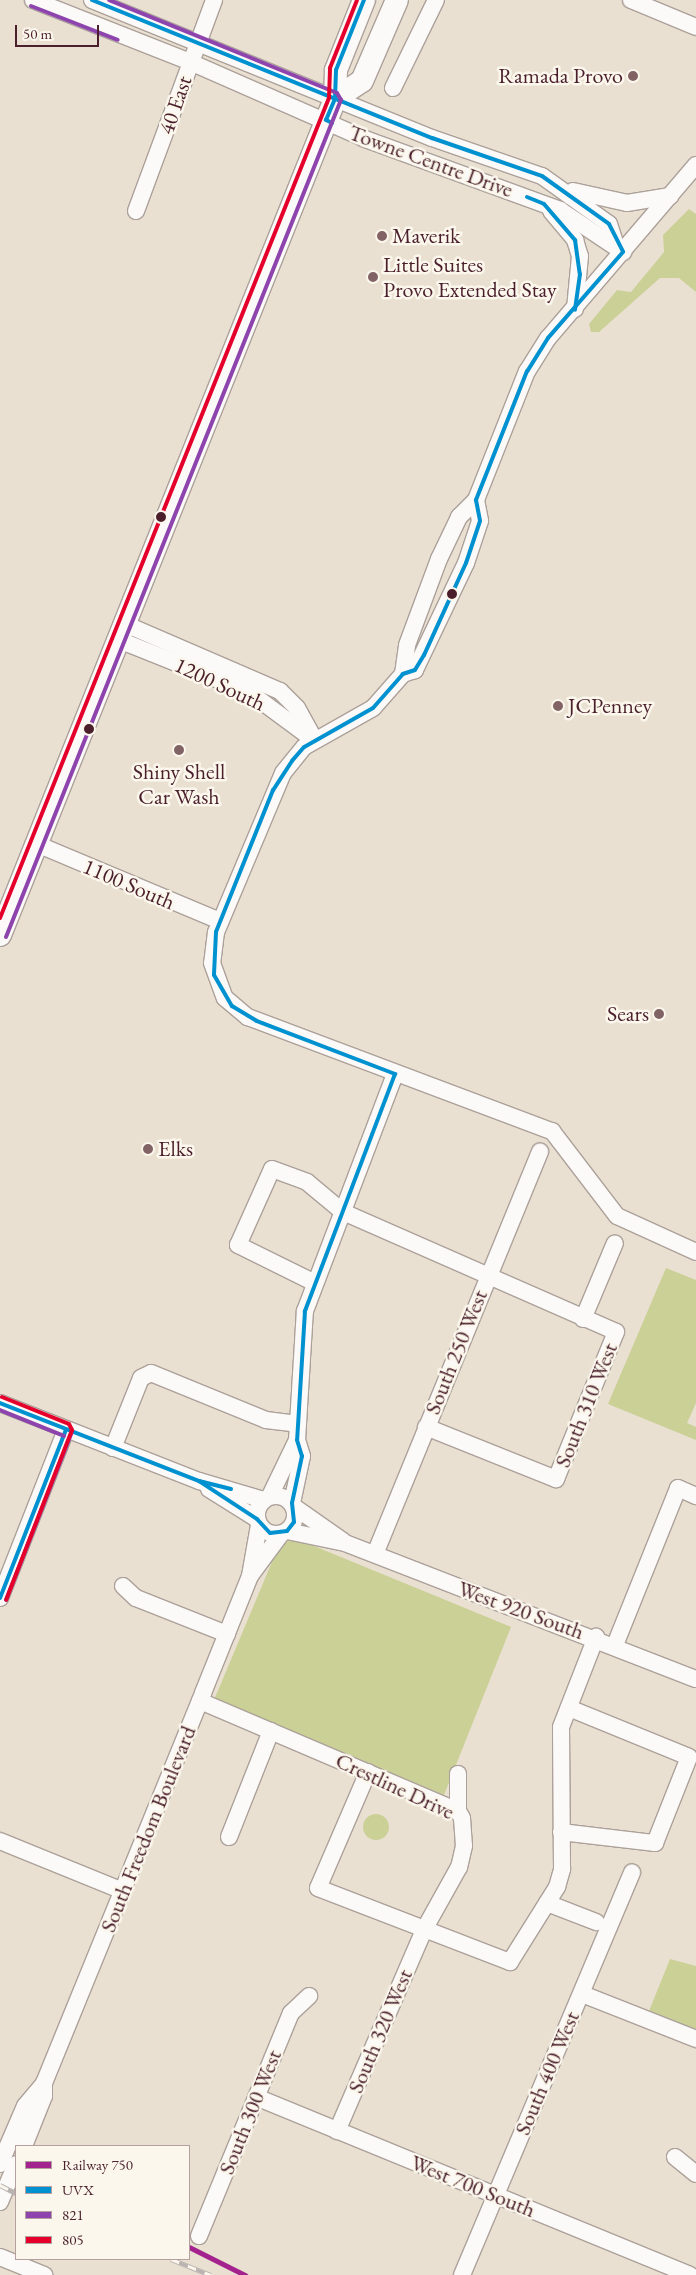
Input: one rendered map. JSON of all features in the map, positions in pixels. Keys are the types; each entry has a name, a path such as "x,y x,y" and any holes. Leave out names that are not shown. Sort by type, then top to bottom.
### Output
{"highway":[{"path":"0,935 39,846 122,632 335,99 336,70 364,0"},
{"path":"335,99 362,81 397,0"}],"street":[{"name":"Towne Centre Drive","path":"33,0 190,62 441,169 544,204 619,248"},
{"name":"Towne Centre Drive","path":"92,0 335,99 519,166 568,190 609,224 619,248"},
{"name":"40 East","path":"136,211 214,0"},
{"path":"393,88 436,0"},
{"path":"631,0 696,27"},
{"path":"696,165 670,196 619,248 575,310 548,338 527,371 476,500 459,517 439,560 407,645 402,674 374,708 315,740 292,761 277,781 220,921 212,963 219,989 232,1006 257,1021 395,1074 552,1130 616,1216 696,1252"},
{"path":"568,190 627,203 670,196"},
{"path":"544,204 575,240 580,256 575,310"},
{"path":"402,674 415,670 448,607 480,521 476,500"},
{"name":"1200 South","path":"122,632 256,677 297,708 315,740"},
{"name":"1200 South","path":"122,632 249,692 315,740"},
{"name":"1100 South","path":"39,846 220,921"},
{"path":"199,1481 258,1522 270,1533 284,1532 294,1522 292,1504 302,1456 297,1432 305,1311 314,1283 395,1074"},
{"name":"South 250 West","path":"375,1554 486,1277 540,1151"},
{"path":"314,1283 240,1249 267,1172 277,1170 307,1182 343,1212 458,1259 486,1277 583,1319 615,1243"},
{"name":"South 310 West","path":"426,1427 556,1479 616,1332 583,1319"},
{"path":"113,1448 141,1378 151,1373 297,1432"},
{"path":"0,1403 199,1481 292,1504"},
{"path":"0,1598 66,1430"},
{"path":"258,1522 297,1432"},
{"path":"615,1645 678,1488 696,1496"},
{"name":"West 920 South","path":"292,1504 345,1542"},
{"name":"South Freedom Boulevard","path":"0,2164 25,2106 44,2083 200,1702 250,1576 258,1522"},
{"name":"West 920 South","path":"284,1532 345,1542 539,1621 596,1637 696,1679"},
{"name":"South Freedom Boulevard","path":"250,1576 284,1532"},
{"path":"123,1586 136,1598 227,1634"},
{"path":"368,1772 318,1888 510,1962 547,1903 562,1869 560,1735 596,1637"},
{"name":"Crestline Drive","path":"200,1702 458,1811 464,1846 459,1867 424,1930"},
{"path":"561,1832 655,1843 689,1757 569,1708"},
{"path":"228,1837 271,1731"},
{"path":"458,1774 458,1811"},
{"path":"0,1841 123,1891"},
{"name":"South 400 West","path":"462,2275 632,1872"},
{"path":"547,1903 596,1922"},
{"name":"South 320 West","path":"337,2131 424,1930"},
{"path":"582,1994 696,2039"},
{"name":"South 300 West","path":"199,2236 291,2013 309,1996"},
{"name":"South Freedom Boulevard","path":"24,2145 44,2096 44,2083"},
{"name":"West 700 South","path":"256,2097 690,2275"},
{"path":"675,2157 696,2174"},
{"path":"0,2202 15,2166"},
{"path":"0,2257 44,2275"}],"green space":[{"path":"689,209 696,214 696,292 679,278 660,278 599,332 591,332 589,324 617,290 631,292 664,252 663,235"},
{"path":"666,1268 696,1280 696,1403 687,1423 696,1427 696,1440 608,1404"},
{"path":"297,1539 511,1627 444,1795 214,1700 274,1557 286,1542"},
{"path":"376,1814 385,1818 389,1827 385,1836 376,1840 367,1836 363,1827 367,1818"},
{"path":"670,1959 696,1966 696,2029 649,2011"}],"railway":[{"path":"0,2185 15,2192"},
{"path":"174,2260 211,2275"}],"rail line":[{"name":"750","path":"190,2248 245,2275"}],"transit line":[{"name":"UVX","path":"92,0 432,138 542,176 609,224 623,252 548,338 527,371 476,500 480,521 466,563 424,655 415,670 403,674 373,708 304,747 292,761 273,790 216,932 214,975 232,1006 257,1021 395,1074 305,1311 297,1440 302,1456 292,1503 294,1522 287,1531 270,1533 257,1519 199,1481"},
{"name":"821","path":"6,937 341,100 337,93 109,0"},
{"name":"805","path":"0,918 329,98 330,68 357,0"},
{"name":"UVX","path":"332,123 326,120 335,99 336,70 364,0"},
{"name":"821","path":"31,6 118,40"},
{"name":"UVX","path":"527,197 544,204 575,240 580,274 575,310"},
{"name":"805","path":"2,1397 69,1424 72,1430 6,1600"},
{"name":"UVX","path":"0,1403 199,1481 231,1489"},
{"name":"821","path":"0,1410 64,1436"},
{"name":"UVX","path":"0,1598 66,1430"},
{"name":"821","path":"6,1600 72,1432"}],"place":[{"name":"Ramada Provo","path":"633,76"},
{"name":"Maverik","path":"382,236"},
{"name":"Little Suites Provo Extended Stay","path":"373,277"},
{"name":"JCPenney","path":"558,706"},
{"name":"Shiny Shell Car Wash","path":"179,750"},
{"name":"Sears","path":"659,1014"},
{"name":"Elks","path":"148,1149"}]}
